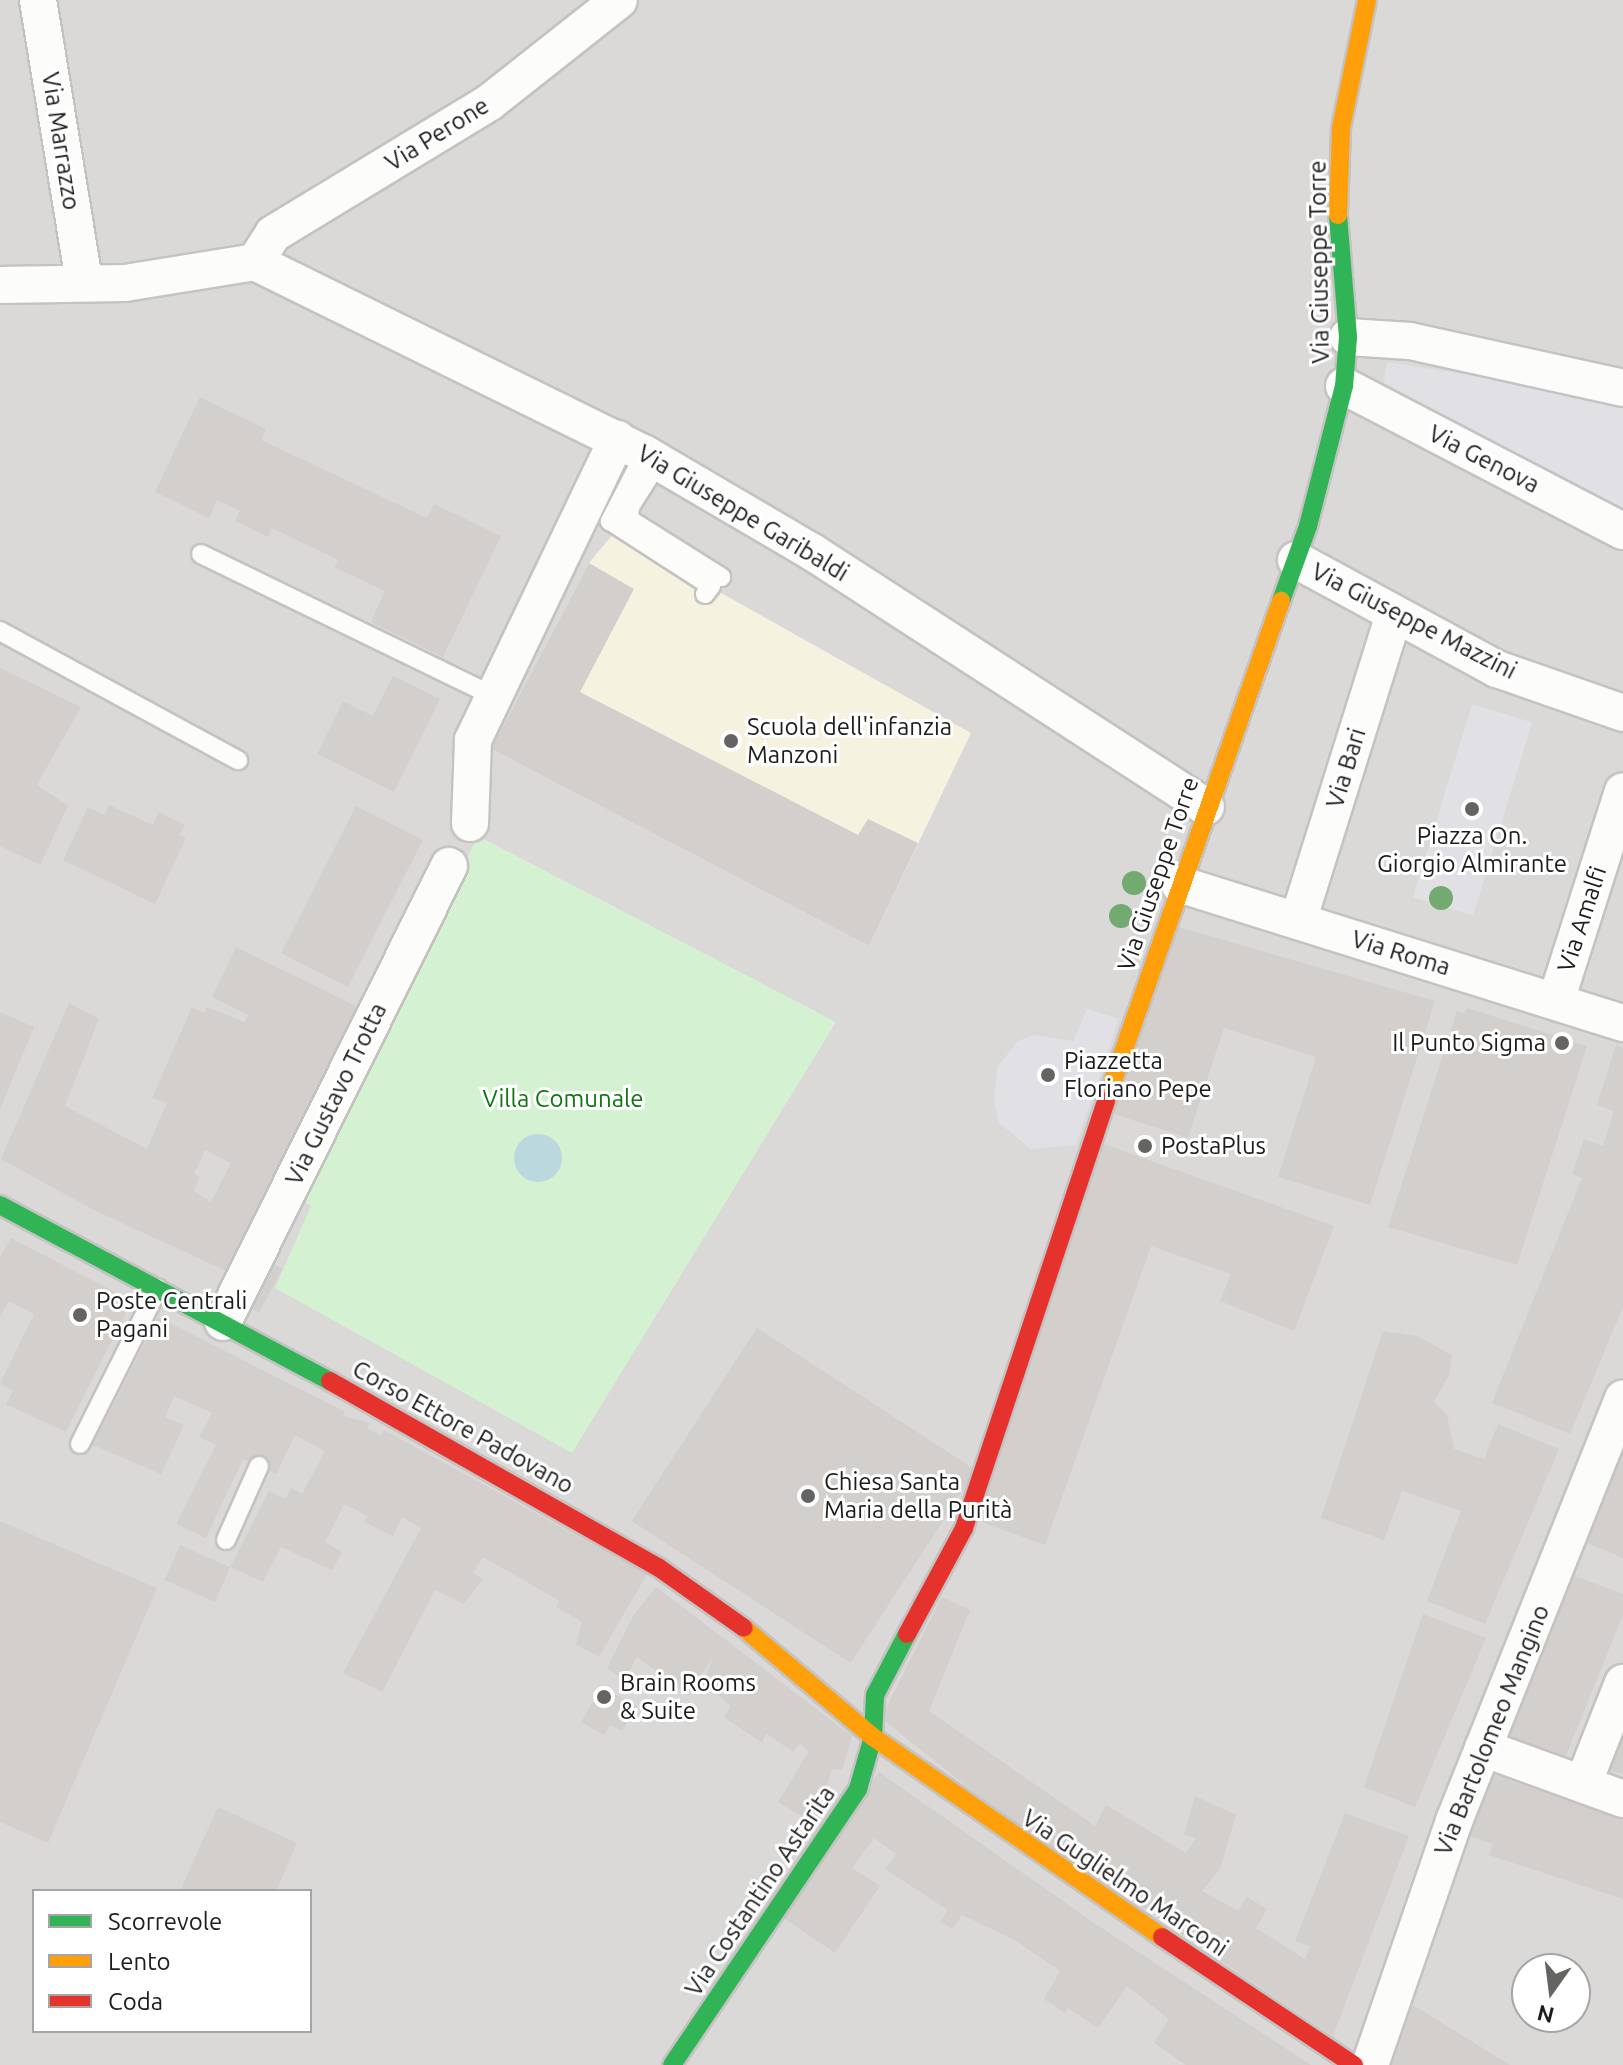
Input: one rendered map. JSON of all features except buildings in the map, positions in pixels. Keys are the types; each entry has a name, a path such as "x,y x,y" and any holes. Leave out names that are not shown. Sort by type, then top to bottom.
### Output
{"street":[{"name":"Via Marrazzo","path":"38,0 84,282"},
{"name":"Via Perone","path":"255,262 273,234 490,102 619,0"},
{"name":"Via Giuseppe Torre","path":"873,1737 875,1695 888,1664 964,1528 1179,884 1296,560 1344,386 1348,337 1337,230 1341,128 1367,0"},
{"path":"0,285 125,283 255,262"},
{"name":"Via Giuseppe Garibaldi","path":"255,262 643,457 812,552 1206,807"},
{"path":"1348,337 1410,341 1623,388"},
{"name":"Via Genova","path":"1344,386 1623,531"},
{"path":"470,823 473,740 494,696 643,457"},
{"name":"Via Giuseppe Mazzini","path":"1296,560 1497,669 1623,713"},
{"name":"Via Bari","path":"1298,921 1394,615"},
{"name":"Via Amalfi","path":"1556,1001 1623,791"},
{"name":"Via Gustavo Trotta","path":"223,1322 449,866"},
{"name":"Via Roma","path":"1179,884 1623,1023"},
{"name":"Corso Ettore Padovano","path":"0,1205 304,1366 658,1567 778,1653 873,1737"},
{"name":"Via Bartolomeo Mangino","path":"1370,2065 1483,1748 1623,1399"},
{"path":"1583,1784 1623,1683"},
{"name":"Via Guglielmo Marconi","path":"873,1737 1354,2065"},
{"name":"Via Costantino Astarita","path":"672,2065 858,1789 873,1737"},
{"path":"1483,1748 1623,1799"}],"lane":[{"path":"643,457 629,519 721,577"},
{"path":"643,457 610,521 711,586 705,594"},
{"path":"201,554 494,696"},
{"path":"0,631 238,760"},
{"path":"80,1444 158,1288"},
{"path":"295,1386 304,1366"},
{"path":"226,1540 259,1466"},
{"path":"1298,2057 1311,2038"}],"shaded area":[{"path":"0,0 1623,0 1623,2065 0,2065"},
{"path":"1387,362 1623,399 1623,510 1381,397"},
{"name":"Scuola dell'infanzia Manzoni","path":"614,533 971,733 869,946 491,749 589,563"},
{"name":"Piazza On. Giorgio Almirante","path":"1472,704 1532,722 1473,916 1413,897"},
{"name":"Piazzetta Floriano Pepe","path":"1087,1009 1119,1019 1076,1145 1031,1149 999,1123 994,1103 997,1067 1018,1041 1033,1035 1073,1041"}],"green space":[{"name":"Villa Comunale","path":"478,836 836,1022 572,1453 275,1288 311,1206 297,1197"}],"water":[{"path":"538,1134 555,1141 562,1158 555,1175 538,1182 521,1175 514,1158 521,1141"}],"traffic: fast":[{"path":"1281,601 1308,526 1344,386 1348,337 1338,215"},
{"path":"0,1205 330,1381"},
{"path":"672,2065 858,1789 873,1737 875,1695 907,1634"}],"traffic: slow":[{"path":"1338,215 1341,128 1367,0"},
{"path":"1106,1101 1281,601"},
{"path":"744,1628 873,1737 1162,1937"}],"traffic: jam":[{"path":"907,1634 964,1528 1106,1101"},
{"path":"330,1381 658,1567 744,1628"},
{"path":"1162,1937 1354,2065"}],"place":[{"name":"Scuola dell'infanzia Manzoni","path":"731,741"},
{"name":"Piazza On. Giorgio Almirante","path":"1472,809"},
{"name":"Il Punto Sigma","path":"1562,1043"},
{"name":"Piazzetta Floriano Pepe","path":"1048,1075"},
{"name":"PostaPlus","path":"1145,1146"},
{"name":"Poste Centrali Pagani","path":"80,1315"},
{"name":"Chiesa Santa Maria della Purità","path":"808,1496"},
{"name":"Brain Rooms & Suite","path":"604,1697"}]}
